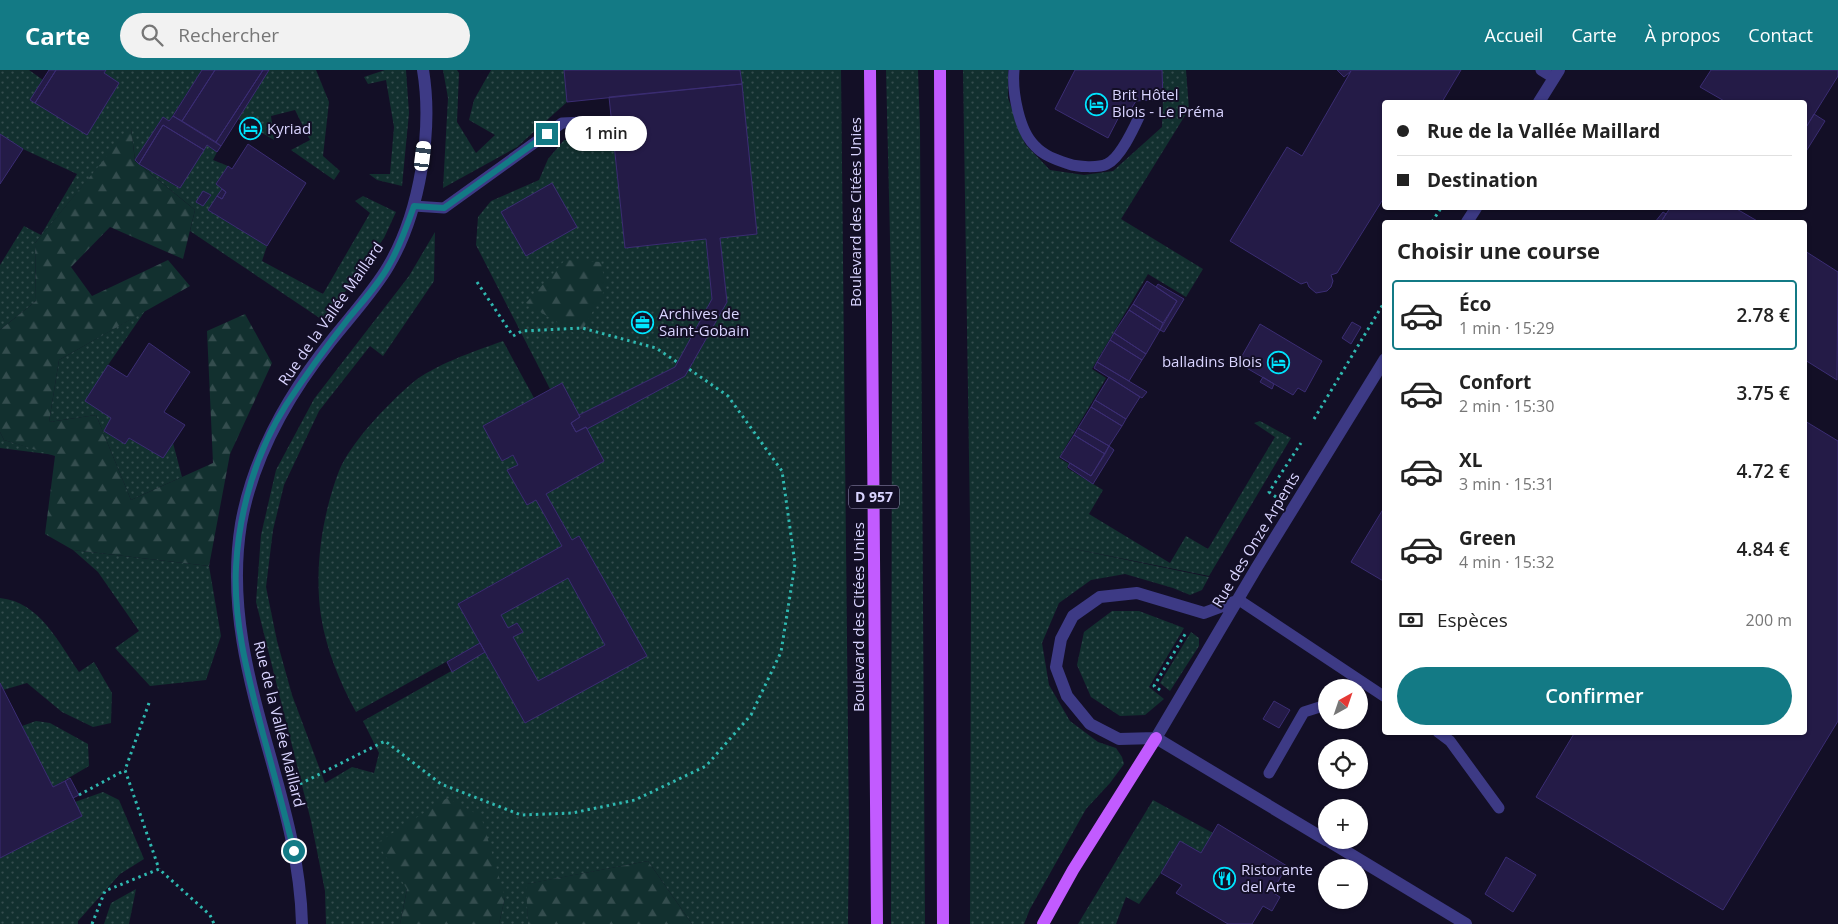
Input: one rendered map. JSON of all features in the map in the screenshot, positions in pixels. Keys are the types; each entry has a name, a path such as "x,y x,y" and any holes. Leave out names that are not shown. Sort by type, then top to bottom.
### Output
{"main road":[{"name":"Boulevard des Citées Unies","path":"870,70 877,924"},
{"path":"940,70 943,924"},
{"path":"1044,924 1083,854 1156,738"}],"street":[{"name":"Rue de la Vallée Maillard","path":"302,924 301,894 294,851 244,657 238,609 236,567 241,524 250,484 264,447 285,407 327,346 388,267 405,234 414,206 427,124 427,91 423,70"},
{"path":"1540,100 1556,74"},
{"name":"Rue des Onze Arpents","path":"1156,738 1382,364"},
{"path":"1238,600 1204,613 1137,593 1100,597 1073,616 1061,639 1056,667 1066,696 1090,724 1119,739 1156,738 1318,835"},
{"path":"1341,849 1466,924"}],"lane":[{"path":"1014,70 1016,101 1024,127 1034,146 1050,157 1077,167 1107,164 1122,150 1140,117"},
{"path":"1541,70 1556,74"},
{"path":"414,206 444,208 562,123 584,122"},
{"path":"1238,600 1382,695"},
{"path":"1368,691 1372,689"},
{"path":"1269,773 1304,712 1318,708"},
{"path":"1442,735 1450,741 1499,808"}],"path":[{"path":"477,282 513,336 522,331 582,328 656,348 677,362"},
{"path":"1314,419 1382,306"},
{"path":"297,785 384,742 441,784 521,816 572,813 635,800 706,766 752,715 781,652 795,564 782,471 728,396 689,369"},
{"path":"1277,498 1269,492 1301,443"},
{"path":"1161,691 1154,686 1187,631"},
{"path":"149,703 125,770 159,869 210,915 214,924"},
{"path":"79,795 125,770"},
{"path":"92,924 105,891 159,869"}],"green space":[{"path":"0,70 29,70 43,80 87,135 119,83 104,73 106,70 202,70 169,121 163,117 135,160 131,128 35,243 36,301 0,330 0,265 24,226 41,235 77,174 23,149 0,134"},
{"path":"269,70 316,70 329,102 323,156 340,171 334,180 291,150 310,140 295,110 271,116 274,140 238,119"},
{"path":"385,70 406,70 409,113 402,186 377,180 369,174 390,174 394,127 386,80 368,84 364,77"},
{"path":"443,70 457,70 459,73 457,122 476,153 495,135 469,120 474,100 491,70 564,70 567,102 517,147 443,188 448,98"},
{"path":"740,70 841,70 849,832 848,924 692,924 648,861 527,884 528,924 499,924 505,897 407,889 400,924 326,924 325,891 311,821 256,602 261,535 276,470 314,399 409,276 435,232 434,281 383,356 370,346 319,411 284,485 273,530 266,587 277,641 292,695 325,783 352,767 374,773 379,753 363,721 485,652 525,723 646,656 580,537 572,540 546,494 604,461 587,429 685,376 727,302 720,238 757,234"},
{"path":"886,70 918,70 920,129 925,924 891,924 892,322"},
{"path":"963,70 1008,70 1008,98 1025,144 1050,170 1084,175 1113,171 1162,127 1162,70 1186,70 1189,109 1121,219 1203,269 1186,297 1148,274 1092,369 1106,378 1059,458 1069,464 1067,468 1103,490 1089,514 1170,563 1186,536 1208,549 1275,437 1254,423 1260,421 1291,438 1209,576 1055,545 1209,577 1202,590 1190,595 1125,574 1091,580 1059,603 1042,643 1049,685 1070,721 1098,742 1116,748 1124,764 1110,783 1086,809 1030,909 1024,924 970,924 971,585"},
{"path":"131,127 135,161 195,210 183,259 110,227 71,267 92,296 168,260 190,286 59,360 49,422 96,415 131,500 213,463 207,331 245,314 272,363 230,454 209,566 73,550 45,534 55,456 4,440 0,432 0,330 36,301 35,243"},
{"path":"613,137 625,248 706,239 712,299 675,367 579,415 562,383 550,389 476,245 478,217 491,201 539,180 548,159 564,140"},
{"path":"207,145 217,152 213,160 228,166 216,183 222,189 208,210 267,246 262,261 323,294 370,213 355,201 363,196 396,212 384,238 324,321 190,231 195,210 139,164 179,188"},
{"path":"565,260 601,262 606,288 579,336 526,303"},
{"path":"145,311 108,365 111,418 104,431 125,444 129,438 163,458 173,443 182,477 131,500 96,415 49,422 59,360"},
{"path":"503,341 534,398 483,426 502,461 513,455 518,465 508,471 526,504 536,500 562,546 459,603 480,643 356,712 339,678 330,653 323,628 319,598 318,580 321,543 328,506 339,471 361,436 391,402 411,384 431,370"},
{"path":"0,432 4,440 55,455 0,448"},
{"path":"73,550 209,566 221,636 206,680 150,686 115,648 139,631 98,572"},
{"path":"568,578 605,645 538,681 513,637 522,631 517,623 508,628 501,615"},
{"path":"0,598 14,601 37,615 47,625 79,672 94,662 112,693 111,723 93,727 62,712 27,683 3,690 0,683"},
{"path":"1112,611 1139,611 1184,628 1149,687 1164,699 1145,715 1120,716 1091,697 1077,665 1084,632"},
{"path":"1191,632 1199,638 1199,646 1170,691 1160,683"},
{"path":"36,721 50,723 88,744 89,766 53,787 22,726"},
{"path":"103,792 119,800 144,859 120,874 78,921 78,924 0,924 0,858 82,816 75,802"},
{"path":"447,798 481,816 505,897 499,924 400,924 407,889 377,843"},
{"path":"1153,800 1213,833 1201,853 1180,842 1139,904 1126,897 1116,924 1078,924"},
{"path":"648,861 692,924 528,924 526,884"},
{"path":"136,889 129,924 104,924 111,903"}],"building":[{"path":"49,70 56,70 35,103 30,100"},
{"path":"56,70 106,70 104,73 119,83 87,135 35,103"},
{"path":"202,70 215,70 182,121 173,116"},
{"path":"215,70 263,70 216,142 182,121"},
{"path":"263,70 269,70 221,146 216,142"},
{"path":"564,70 740,70 742,84 567,102"},
{"name":"Brit Hôtel Blois - Le Préma","path":"1075,70 1162,70 1163,99 1136,101 1131,109 1124,107 1108,138 1055,109"},
{"path":"1337,70 1461,70 1443,100 1382,100 1382,201 1337,273 1331,275 1333,281 1331,287 1327,291 1316,293 1309,287 1307,282 1301,284 1230,241 1287,147 1302,156 1351,71 1344,77"},
{"path":"1711,70 1838,70 1838,76 1807,126 1807,100 1723,100 1700,87"},
{"path":"742,84 757,234 720,238 727,302 685,376 587,429 586,427 576,432 571,423 580,417 579,415 675,367 712,299 706,239 625,248 609,97"},
{"path":"1814,114 1825,121 1807,150 1807,126"},
{"path":"173,116 221,146 217,152 207,145 204,150 163,125 139,164 135,160 163,117 169,121"},
{"path":"163,125 204,150 180,188 139,164"},
{"path":"0,134 23,149 0,184"},
{"path":"248,144 306,183 267,246 208,210 217,196 222,199 226,192 216,184 228,166 232,169"},
{"path":"552,183 577,227 526,256 501,212"},
{"path":"222,189 226,192 222,199 217,196"},
{"path":"203,191 211,195 203,206 196,202"},
{"path":"1669,210 1738,210 1756,220 1662,220"},
{"path":"1663,212 1666,214 1662,220 1657,220"},
{"path":"1807,252 1838,272 1837,380 1807,361"},
{"path":"1147,281 1177,301 1163,323 1133,304"},
{"path":"1158,284 1184,299 1164,332 1160,330 1177,301 1156,287"},
{"path":"1133,304 1163,323 1160,330 1129,310"},
{"path":"1129,310 1160,330 1146,354 1114,333"},
{"path":"1352,322 1361,327 1351,344 1342,338"},
{"path":"1260,324 1322,361 1305,392 1298,388 1293,395 1238,363"},
{"path":"1114,333 1146,354 1142,360 1110,340"},
{"path":"1110,340 1142,360 1129,381 1097,362"},
{"path":"149,343 190,372 164,412 185,425 163,458 129,438 125,444 104,431 111,418 85,401 108,365 127,377"},
{"path":"1097,362 1147,392 1142,398 1094,368"},
{"path":"1109,377 1140,397 1126,419 1095,400"},
{"path":"1263,377 1274,384 1272,389 1260,382"},
{"path":"562,383 580,417 571,423 576,432 586,427 604,461 546,494 572,540 579,536 647,656 525,723 458,604 562,546 536,500 527,505 507,470 518,465 513,455 502,461 483,426","holes":["568,578 605,645 538,681 513,637 523,632 517,623 508,628 501,615"]},
{"path":"1095,400 1126,419 1122,426 1091,407"},
{"path":"1091,407 1122,426 1109,446 1078,428"},
{"path":"1807,422 1838,441 1838,721 1723,910 1536,797 1573,735 1807,735"},
{"path":"1078,428 1109,446 1105,454 1074,435"},
{"path":"1074,435 1105,454 1091,476 1060,457"},
{"path":"1109,446 1114,450 1093,484 1068,467 1070,463 1091,476"},
{"path":"1382,511 1382,580 1351,562"},
{"path":"480,643 485,652 452,672 447,662"},
{"path":"0,683 53,787 65,781 82,816 0,858"},
{"path":"1274,701 1290,710 1279,728 1263,719"},
{"path":"70,778 79,795 73,798 65,781"},
{"name":"Ristorante del Arte","path":"1218,824 1287,866 1272,892 1280,897 1272,911 1263,906 1252,924 1228,924 1176,893 1182,885 1161,873 1180,841 1201,853"},
{"path":"1506,857 1536,875 1513,912 1485,894"}],"place":[{"name":"Brit Hôtel Blois - Le Préma","path":"1096,104"},
{"name":"Kyriad","path":"251,129"},
{"name":"Archives de Saint-Gobain","path":"643,323"},
{"name":"balladins Blois","path":"1278,362"},
{"name":"Ristorante del Arte","path":"1225,879"}],"route":[{"path":"294,851 252,694 244,657 238,609 236,567 241,524 250,484 264,447 285,407 327,346 388,267 405,234 414,206 444,208 547,134"}]}
